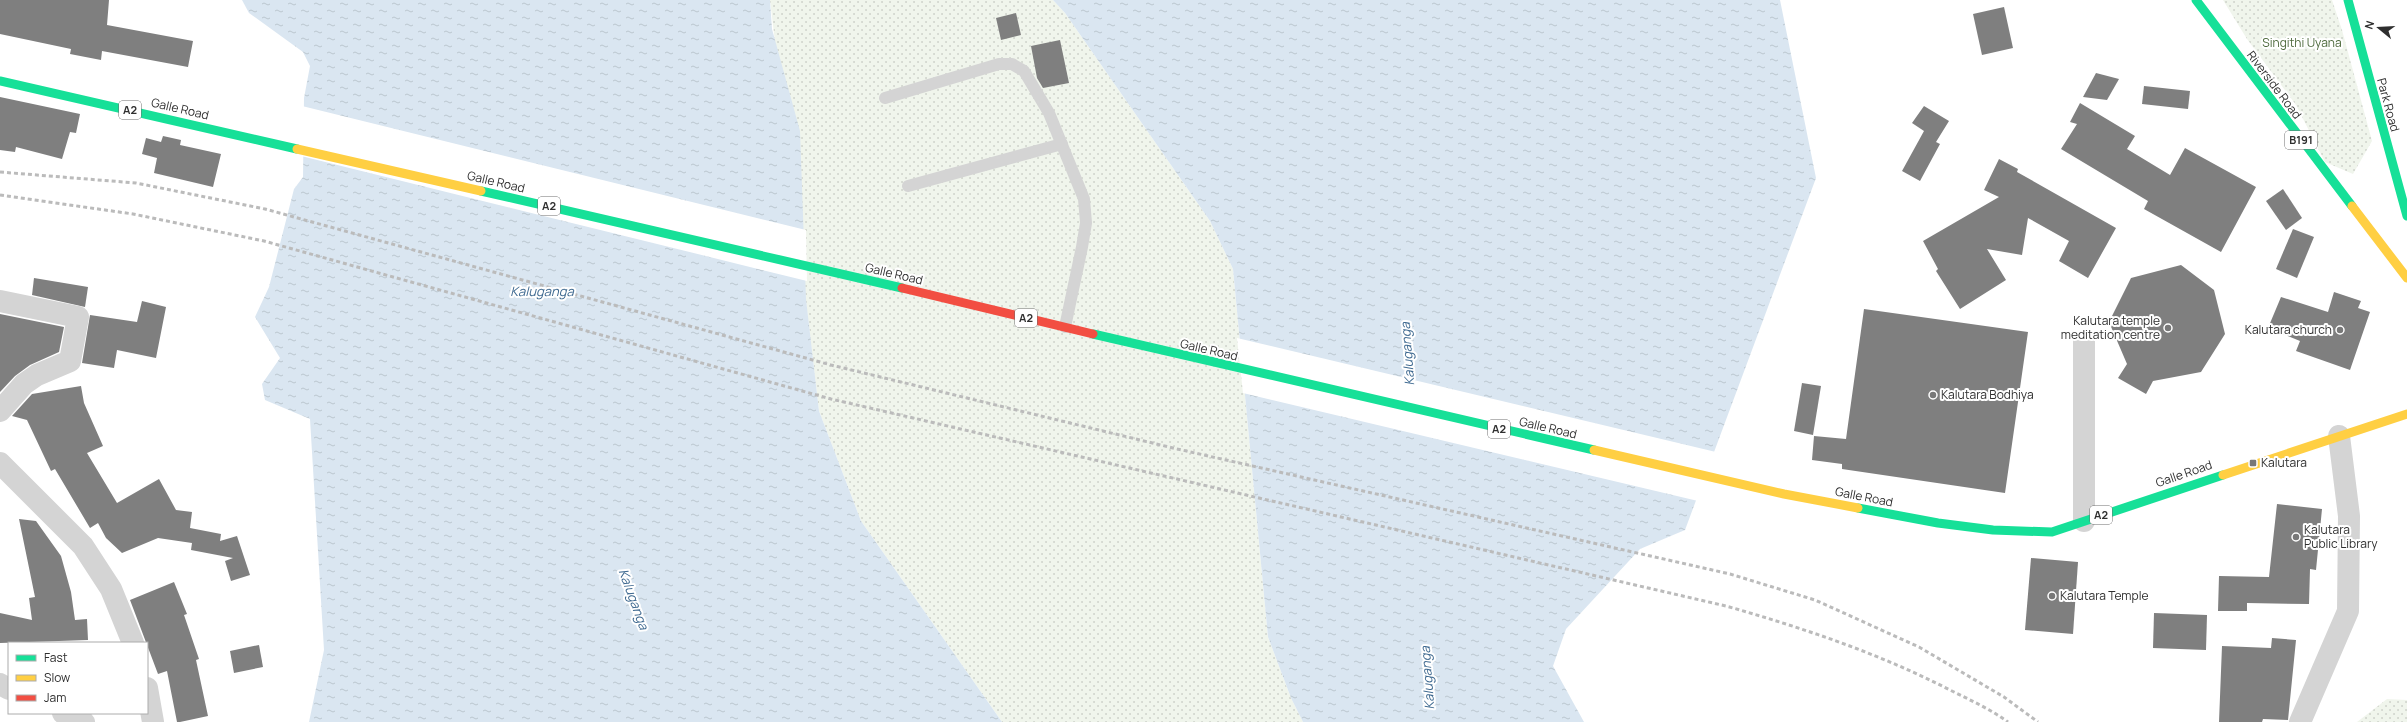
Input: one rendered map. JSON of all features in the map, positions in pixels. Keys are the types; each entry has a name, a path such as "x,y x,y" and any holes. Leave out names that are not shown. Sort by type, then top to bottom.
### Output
{"main road":[{"name":"Riverside Road","path":"2196,0 2407,278"},
{"name":"Park Road","path":"2348,0 2407,216"},
{"name":"Galle Road","path":"0,81 260,139 838,273 1214,363 1784,494 1938,523 1993,530 2052,532 2407,414"}],"street":[{"path":"0,301 78,317 70,361 24,384 0,411"},
{"path":"2084,342 2084,521"},
{"path":"2300,722 2348,611 2349,516 2339,436"},
{"path":"0,463 83,546 111,589 133,642"},
{"path":"148,694 153,722"},
{"path":"65,714 84,722"}],"lane":[{"path":"885,98 999,64 1012,64 1024,71 1049,113 1084,199 1086,223 1064,327"},
{"path":"908,186 1062,144"}],"green space":[{"path":"770,0 1053,0 1065,13 1210,221 1233,269 1268,637 1291,698 1303,722 1002,722 861,521 819,411"},
{"name":"Singithi Uyana","path":"2223,0 2332,0 2342,30 2372,141 2353,174 2325,162 2296,105 2247,39"},
{"path":"2387,699 2407,700 2407,722 2357,722"}],"water":[{"name":"Kaluganga","path":"242,0 770,0 772,29 800,131 806,299 819,411 861,521 1002,722 309,722 324,650 310,419 265,400 262,384 280,358 255,317 269,287 294,189 303,177 304,98 310,66 303,52 249,13"},
{"name":"Kaluganga","path":"1053,0 1780,0 1816,178 1685,530 1640,549 1566,629 1553,666 1584,722 1303,722 1291,698 1268,637 1233,269 1210,221 1065,13"}],"pier":[{"path":"302,106 806,230 807,281 301,156"},
{"path":"1237,338 1716,452 1698,501 1243,393"}],"building":[{"path":"0,0 109,0 107,25 193,41 188,67 102,51 101,60 70,54 71,49 0,34"},
{"path":"2004,7 2013,48 1982,55 1973,14"},
{"path":"1016,13 1021,35 1001,40 996,18"},
{"path":"1060,40 1069,83 1043,88 1037,78 1031,46"},
{"path":"2096,73 2119,79 2107,100 2083,97"},
{"path":"2144,86 2190,91 2188,109 2142,104"},
{"path":"0,97 80,114 76,133 70,132 62,159 16,147 15,152 0,150"},
{"path":"2080,103 2135,136 2127,149 2170,175 2185,148 2256,187 2221,252 2144,209 2148,201 2061,149 2077,124 2070,122"},
{"path":"1924,106 1949,121 1936,142 1940,144 1920,181 1902,171 1924,131 1912,123"},
{"path":"163,136 181,140 180,145 221,154 213,187 154,173 157,158 142,154 146,138 161,142"},
{"path":"1999,159 2018,169 2017,172 2116,228 2088,278 2059,261 2069,241 2028,218 2022,255 1987,249 2006,280 1960,309 1936,271 1938,269 1923,241 1999,197 1984,190"},
{"path":"2283,189 2302,218 2286,230 2266,201"},
{"path":"2293,229 2314,237 2297,278 2276,269"},
{"name":"Kalutara temple meditation centre","path":"2181,265 2214,290 2225,334 2201,372 2153,381 2146,394 2118,378 2127,364 2109,322 2131,278"},
{"path":"34,278 88,287 85,307 32,295"},
{"name":"Kalutara church","path":"2334,292 2361,301 2358,308 2370,312 2350,370 2296,351 2300,341 2268,328 2281,297 2328,312"},
{"path":"142,301 166,307 156,358 117,350 114,368 82,363 90,315 137,322"},
{"path":"1864,309 2028,332 2005,493 1842,469 1842,464 1812,460 1814,436 1846,439"},
{"path":"0,314 64,327 59,352 30,365 15,376 0,392"},
{"path":"1802,383 1821,386 1813,435 1794,431"},
{"path":"81,386 84,403 103,446 87,453 117,503 159,479 176,510 192,512 190,528 221,534 220,541 237,536 250,575 231,581 225,561 233,558 191,550 192,543 158,538 122,553 106,538 98,523 90,528 55,469 51,471 27,420 12,416 32,394"},
{"path":"2277,504 2322,509 2316,570 2310,569 2309,604 2247,603 2247,611 2218,611 2219,576 2269,577"},
{"path":"19,519 36,521 61,556 71,592 75,620 87,619 88,640 0,643 0,613 32,620 29,598 35,597"},
{"name":"Kalutara Temple","path":"2031,558 2078,562 2073,634 2025,630"},
{"path":"174,582 187,614 184,615 199,659 196,660 208,716 177,722 167,671 158,674 148,648 148,642 146,642 130,600"},
{"path":"2154,613 2207,615 2206,650 2153,648"},
{"path":"2272,638 2296,640 2288,720 2263,719 2262,722 2219,722 2222,646 2271,648"},
{"path":"259,645 263,667 234,673 230,651"}],"railway":[{"path":"0,172 136,183 265,209 831,365 1173,448 1730,574 1815,600 1919,647 2004,697 2038,722"},
{"path":"0,195 133,214 264,241 831,399 1726,606 1812,632 1895,664 1950,690 1987,709 2008,722"}],"traffic: fast":[{"path":"2196,0 2352,206"},
{"path":"2348,0 2407,216"},
{"path":"0,81 297,149"},
{"path":"481,191 902,288"},
{"path":"1093,334 1594,450"},
{"path":"1858,508 1938,523 1993,530 2052,532 2223,475"}],"traffic: slow":[{"path":"297,149 481,191"},
{"path":"2352,206 2407,278"},
{"path":"2223,475 2407,414"},
{"path":"1594,450 1784,494 1858,508"}],"traffic: jam":[{"path":"902,288 1093,334"}],"place":[{"name":"Kalutara temple meditation centre","path":"2168,328"},
{"name":"Kalutara church","path":"2340,330"},
{"name":"Kalutara Bodhiya","path":"1933,395"},
{"name":"Kalutara","path":"2253,463"},
{"name":"Kalutara Public Library","path":"2296,537"},
{"name":"Kalutara Temple","path":"2052,596"}]}
